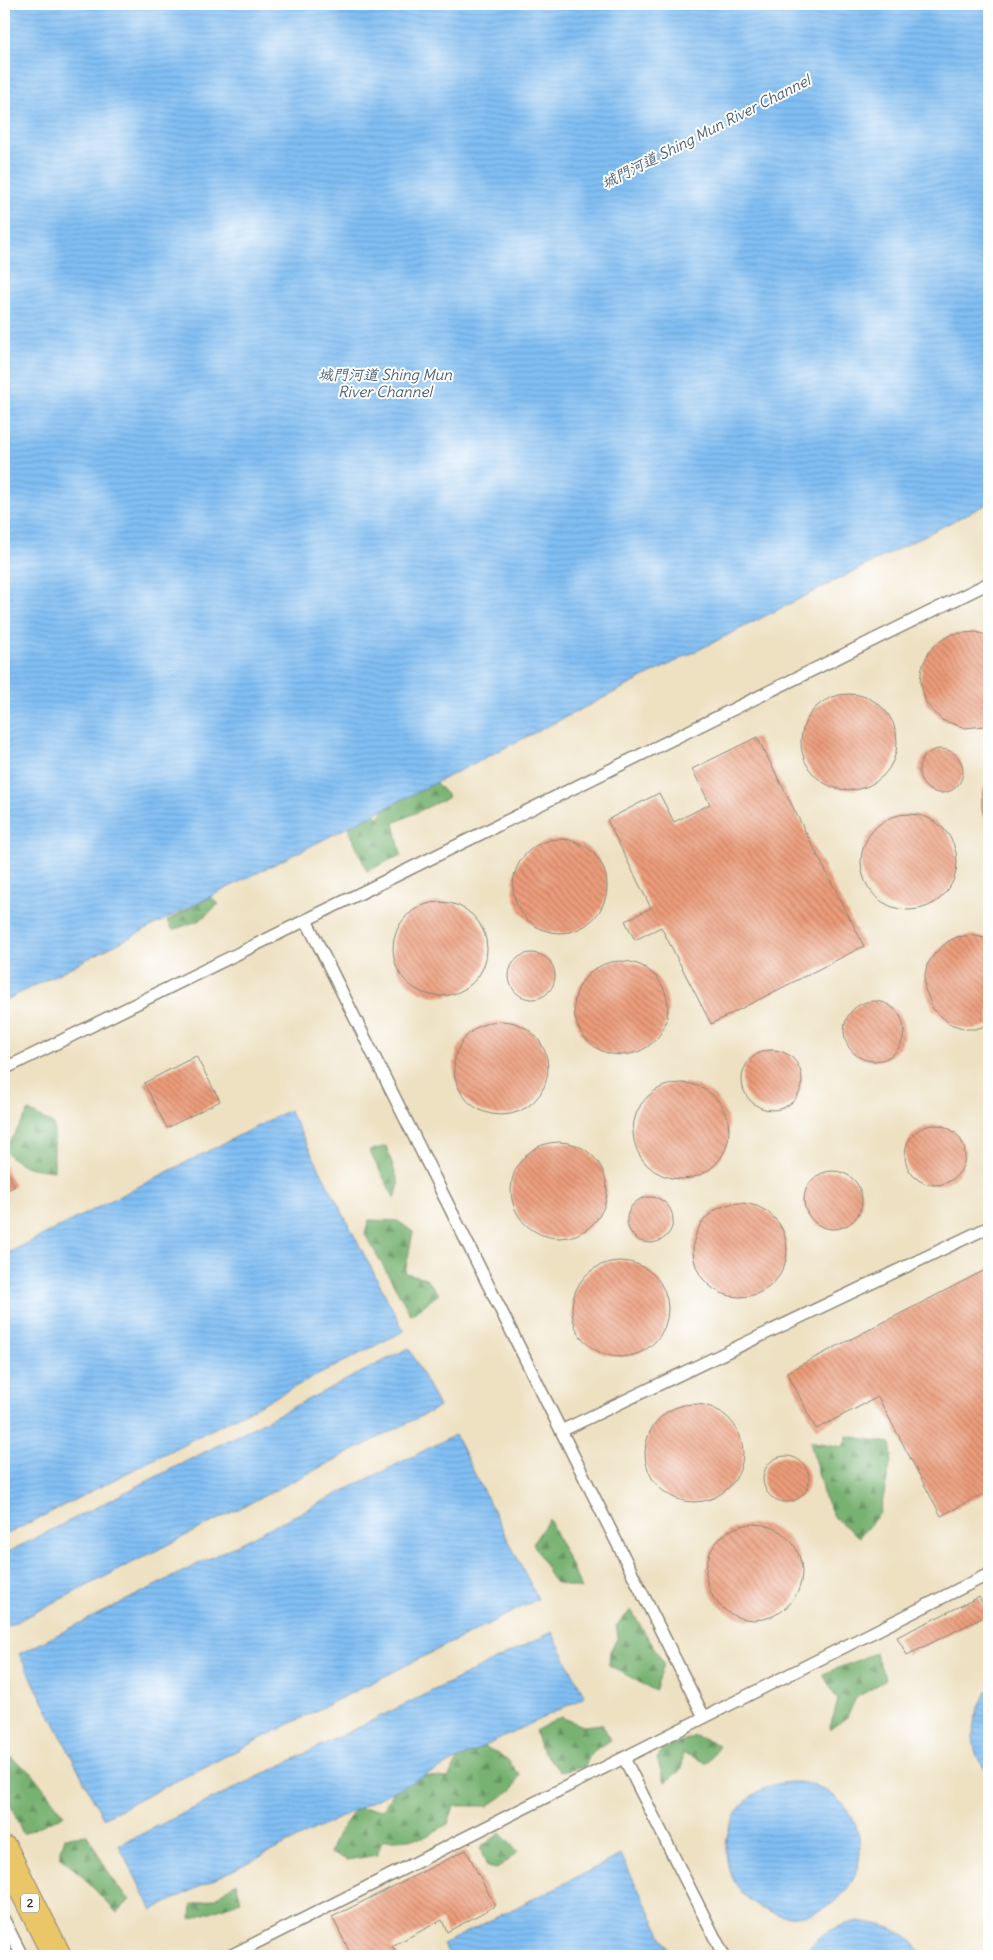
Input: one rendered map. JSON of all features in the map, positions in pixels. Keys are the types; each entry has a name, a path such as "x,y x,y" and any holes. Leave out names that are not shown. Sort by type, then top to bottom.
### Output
{"highway":[{"name":"2","path":"4,1850 56,1956"}],"lane":[{"path":"4,1069 989,583"},
{"path":"306,920 704,1717"},
{"path":"560,1431 989,1227"},
{"path":"230,1956 989,1574"},
{"path":"624,1758 724,1956"},
{"path":"4,1920 22,1956"}],"green space":[{"path":"427,773 449,797 394,823 401,855 367,871 350,832 351,807 365,801 378,818 406,780"},
{"path":"211,897 219,904 200,920 173,930 167,921"},
{"path":"29,1111 54,1125 54,1171 21,1164 4,1150"},
{"path":"386,1146 399,1184 395,1199 369,1151"},
{"path":"369,1220 398,1221 413,1232 405,1273 426,1278 439,1294 411,1315 365,1234"},
{"path":"847,1436 890,1443 892,1456 880,1513 859,1537 835,1518 824,1497 810,1441 843,1447"},
{"path":"549,1519 582,1589 554,1582 533,1543"},
{"path":"631,1610 664,1664 655,1691 609,1665 610,1651 618,1637 616,1626"},
{"path":"875,1653 886,1680 856,1698 847,1717 829,1730 838,1701 823,1674"},
{"path":"561,1717 583,1726 602,1724 611,1740 592,1752 584,1767 560,1772 540,1747 535,1731"},
{"path":"695,1736 719,1745 708,1763 683,1753 682,1769 665,1782 657,1759 663,1749"},
{"path":"470,1739 507,1759 520,1775 513,1789 488,1806 454,1806 448,1824 423,1838 382,1841 377,1855 348,1860 330,1853 337,1835 356,1809 383,1809 405,1774 448,1778"},
{"path":"4,1753 32,1773 64,1815 23,1834 4,1790"},
{"path":"500,1833 518,1852 497,1869 487,1867 480,1848"},
{"path":"87,1835 116,1885 130,1900 117,1913 79,1873 59,1857 65,1837"},
{"path":"236,1882 241,1901 191,1919 192,1905 216,1898"}],"water":[{"name":"城門河道 Shing Mun River Channel","path":"4,4 989,4 989,503 4,1001"},
{"path":"289,1110 404,1331 4,1536 4,1255"},
{"path":"409,1348 439,1407 4,1628 4,1554"},
{"path":"455,1435 538,1599 103,1818 19,1654"},
{"path":"552,1632 585,1697 152,1910 119,1845"},
{"path":"989,1689 989,1774 976,1754 973,1732 978,1709"},
{"path":"793,1782 819,1787 840,1802 855,1823 860,1849 855,1875 840,1896 819,1911 793,1916 767,1911 746,1896 731,1875 726,1849 731,1823 746,1802 767,1787"},
{"path":"621,1855 672,1956 450,1956 443,1944"},
{"path":"858,1921 877,1924 895,1930 911,1940 922,1956 803,1956 814,1942 827,1932"}],"building":[{"path":"976,632 989,636 989,722 984,726 965,728 942,720 926,703 920,681 922,667 929,652 937,643 952,634"},
{"path":"849,694 867,698 883,708 893,724 897,742 893,760 883,776 867,786 849,790 831,786 815,776 805,760 801,742 805,724 815,708 831,698"},
{"path":"757,737 864,946 711,1024 661,927 635,940 625,921 651,908 607,820 659,793 674,822 710,804 692,769"},
{"path":"945,749 957,755 962,762 962,780 957,787 950,792 937,793 929,790 922,783 919,767 922,759 929,752"},
{"path":"989,776 989,825 984,817 982,808 982,792"},
{"path":"909,814 927,818 943,828 953,844 957,862 953,880 943,896 927,906 909,910 891,906 875,896 865,880 861,862 865,844 875,828 891,818"},
{"path":"560,839 578,842 593,853 604,868 607,886 604,904 593,919 578,930 560,933 542,930 527,919 516,904 513,886 516,868 527,853 542,842"},
{"path":"440,902 458,906 473,916 483,931 487,949 483,967 473,982 458,992 440,996 422,992 407,982 397,967 393,949 397,931 407,916 422,906"},
{"path":"972,935 989,939 989,1025 975,1029 966,1029 950,1024 933,1009 924,981 927,965 935,953 947,942 957,937"},
{"path":"527,953 537,953 551,963 555,976 551,989 545,995 537,999 527,999 513,989 509,981 509,971 519,957"},
{"path":"612,961 630,961 655,974 665,990 668,1008 665,1026 655,1042 630,1055 612,1055 587,1042 574,1017 574,999 587,974"},
{"path":"868,1001 880,1001 891,1006 899,1014 904,1025 902,1043 891,1056 880,1061 868,1061 857,1056 849,1048 844,1037 844,1025 849,1014 857,1006"},
{"path":"501,1021 519,1025 534,1035 544,1050 548,1068 544,1086 534,1101 519,1111 501,1115 483,1111 468,1101 458,1086 454,1068 458,1050 468,1035 483,1025"},
{"path":"766,1050 778,1050 789,1055 797,1063 802,1074 800,1092 789,1105 778,1110 766,1110 755,1105 747,1097 742,1086 742,1074 747,1063 755,1055"},
{"path":"196,1056 220,1101 167,1128 144,1083"},
{"path":"681,1083 700,1086 715,1097 726,1112 729,1131 726,1150 715,1165 700,1176 681,1179 662,1176 647,1165 636,1150 633,1131 636,1112 647,1097 662,1086"},
{"path":"989,1084 989,1115 986,1104"},
{"path":"929,1125 941,1125 952,1130 960,1138 965,1149 963,1167 952,1180 941,1185 929,1185 918,1180 910,1172 905,1161 905,1149 910,1138 918,1130"},
{"path":"559,1142 577,1145 593,1156 604,1172 607,1190 604,1208 593,1224 577,1235 559,1238 541,1235 525,1224 514,1208 511,1190 514,1172 525,1156 541,1145"},
{"path":"4,1165 15,1186 4,1192"},
{"path":"833,1171 849,1176 857,1184 862,1200 857,1216 849,1224 833,1229 817,1224 809,1216 804,1200 809,1184 817,1176"},
{"path":"645,1197 655,1197 669,1207 673,1220 669,1233 663,1239 655,1243 645,1243 631,1233 627,1225 627,1215 637,1201"},
{"path":"731,1203 749,1203 774,1216 784,1232 787,1250 784,1268 774,1284 749,1297 731,1297 706,1284 693,1259 693,1241 706,1216"},
{"path":"620,1261 638,1265 654,1275 664,1291 668,1309 664,1327 654,1343 638,1353 620,1357 602,1353 586,1343 576,1327 572,1309 576,1291 586,1275 602,1265"},
{"path":"989,1268 989,1491 941,1516 878,1397 816,1429 787,1372"},
{"path":"694,1404 704,1405 721,1412 735,1426 742,1443 742,1463 735,1480 721,1494 704,1501 694,1502 684,1501 667,1494 653,1480 646,1463 645,1453 646,1443 653,1426 667,1412 684,1405"},
{"path":"781,1456 791,1456 805,1466 809,1479 805,1492 799,1498 791,1502 781,1502 767,1492 763,1484 763,1474 773,1460"},
{"path":"745,1524 763,1524 781,1532 794,1545 802,1563 799,1591 781,1612 763,1620 745,1620 727,1612 714,1599 706,1581 706,1563 714,1545 727,1532"},
{"path":"979,1597 988,1615 907,1655 897,1637"},
{"path":"466,1850 495,1906 447,1932 442,1920 392,1946 399,1956 352,1956 332,1917"}]}
